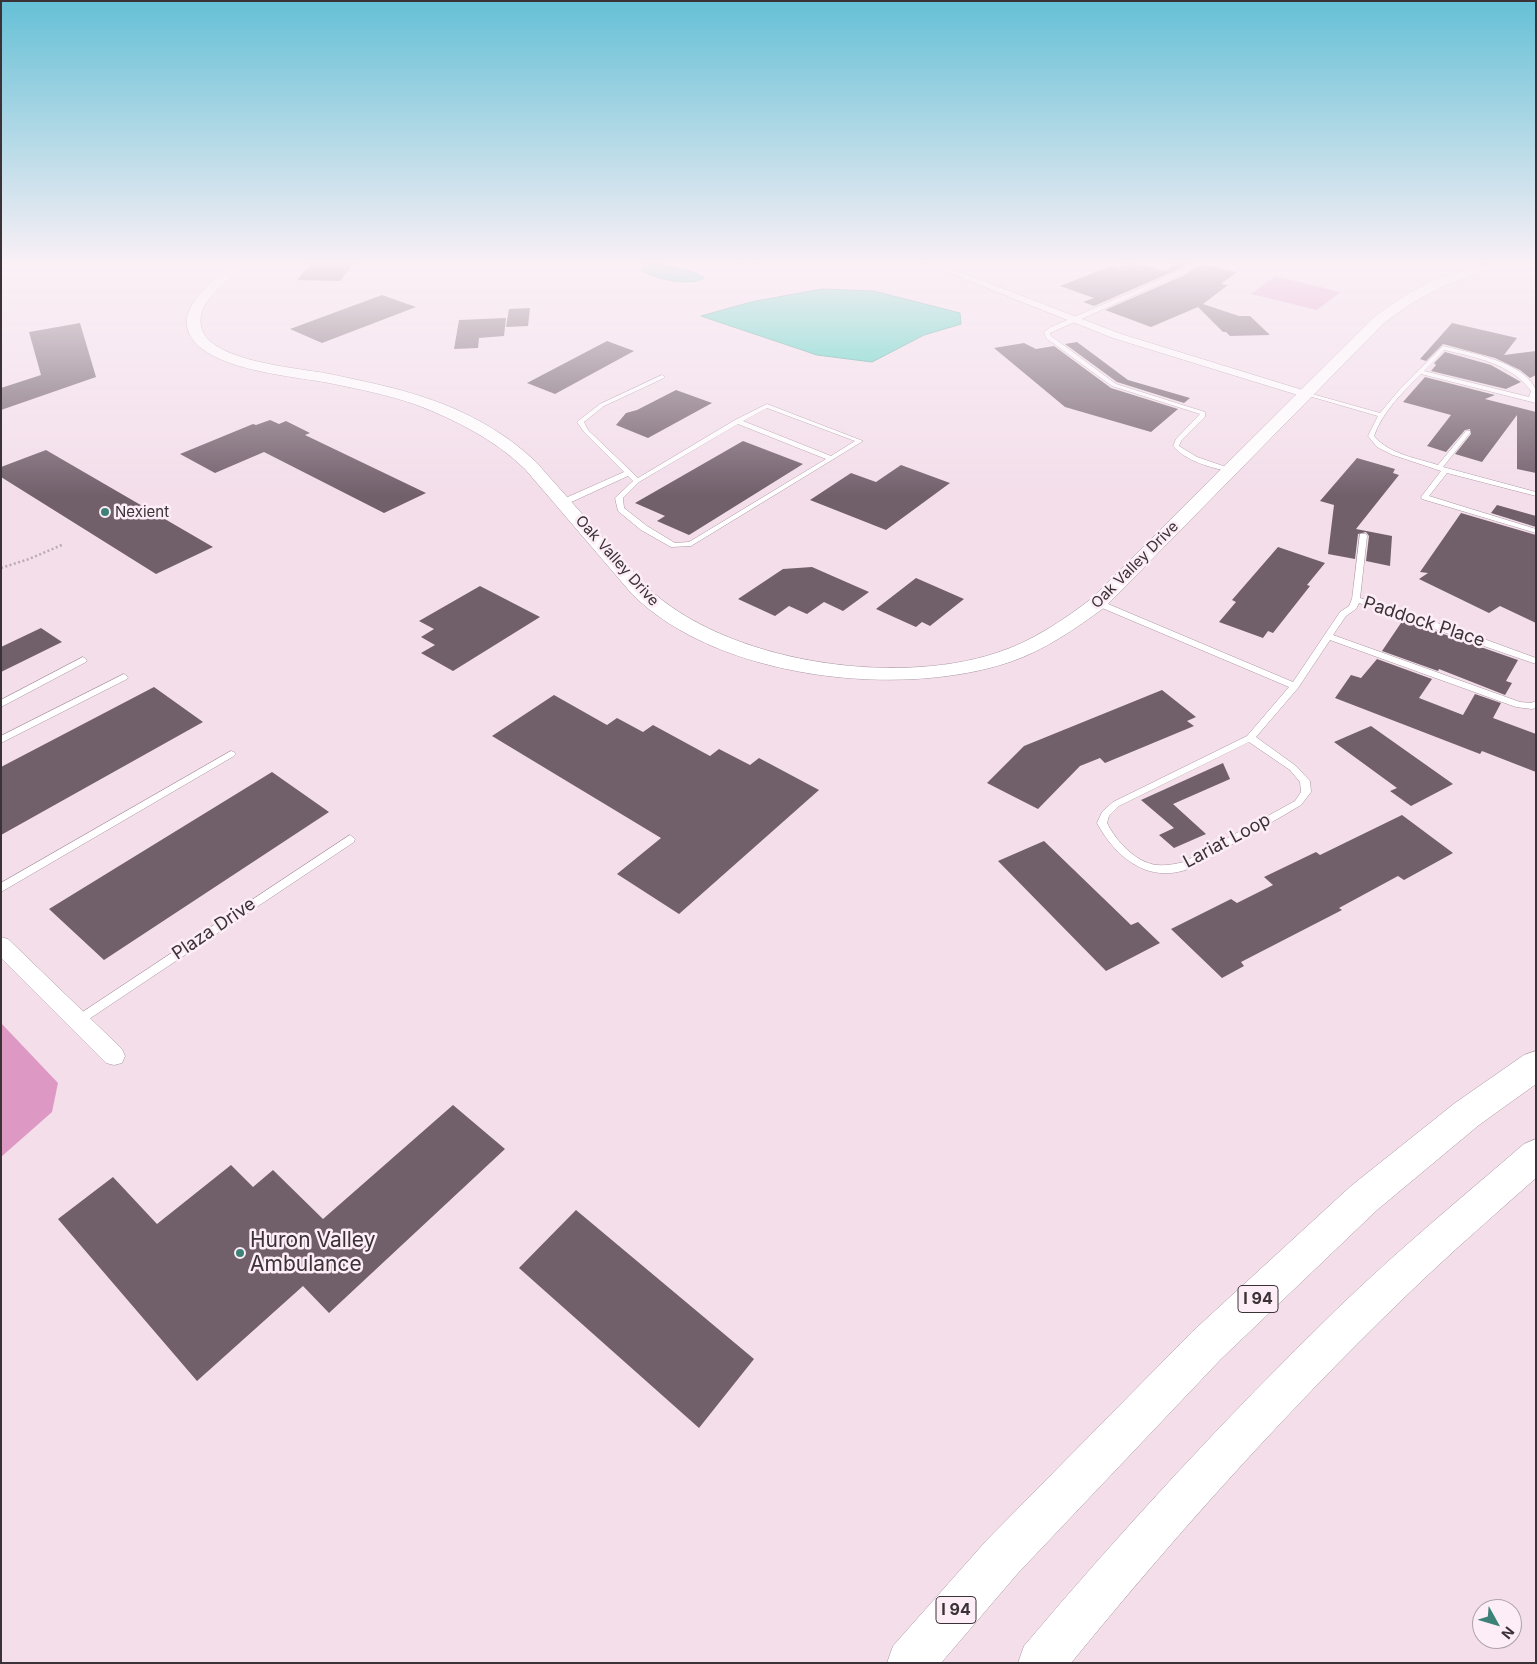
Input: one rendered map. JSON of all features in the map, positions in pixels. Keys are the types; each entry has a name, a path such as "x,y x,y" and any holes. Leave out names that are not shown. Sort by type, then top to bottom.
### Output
{"highway":[{"name":"I 94","path":"910,1663 1002,1557 1207,1345 1364,1198 1467,1114 1536,1065"},
{"path":"1041,1663 1099,1591 1264,1410 1400,1276 1536,1155"}],"street":[{"name":"Oak Valley Drive","path":"203,341 222,354 243,362 379,389 404,396 482,429 515,452 541,476 639,590 657,607 700,634 734,648 795,664 838,671 891,673 942,671 989,662 1028,648 1064,629 1098,604 1358,341"},
{"path":"1132,341 1305,394"},
{"path":"1,945 114,1056"}],"lane":[{"path":"1053,341 1114,385 1203,413 1203,416 1178,440 1176,446 1183,453 1196,459 1230,470"},
{"path":"1421,372 1534,400 1534,391 1531,384 1496,362 1443,348 1421,372 1382,415 1373,427 1371,436 1379,446 1395,454 1442,469 1536,494"},
{"path":"636,481 586,432 580,422 602,405 662,377"},
{"path":"1305,394 1382,415"},
{"path":"767,406 860,441 691,544 674,545 663,540 632,519 621,508 619,498 636,481 738,421 767,406"},
{"path":"738,421 831,458"},
{"path":"1468,432 1425,497 1536,531"},
{"path":"564,502 629,473"},
{"path":"1356,599 1364,536"},
{"name":"Paddock Place","path":"1295,686 1343,614 1352,607 1356,599 1459,632 1536,661"},
{"path":"1098,604 1295,686"},
{"path":"1328,636 1519,705 1532,706 1536,704"},
{"path":"1,704 83,660"},
{"path":"1,740 124,677"},
{"name":"Lariat Loop","path":"1250,738 1293,768 1305,781 1306,792 1298,803 1187,864 1170,869 1154,869 1139,863 1107,836 1102,823 1105,814 1116,804 1250,738 1295,686"},
{"path":"1,888 231,754"},
{"name":"Plaza Drive","path":"79,1020 350,838"}],"path":[{"path":"1,568 29,560 64,544"}],"shaded area":[{"path":"774,341 913,341 872,362 817,355"},
{"path":"1,1023 58,1083 52,1112 1,1157"}],"building":[{"path":"31,341 85,341 96,377 1,410 1,388 41,375"},
{"path":"455,341 479,341 478,348 454,349"},
{"path":"607,341 634,351 555,394 527,383"},
{"path":"1436,341 1515,341 1504,355 1536,351 1536,375 1530,378 1520,370 1495,358 1443,344 1426,361 1420,359"},
{"path":"1077,342 1128,380 1190,398 1184,403 1117,382 1065,344"},
{"path":"1024,343 1036,349 1054,346 1111,388 1178,409 1151,432 1065,407 994,348"},
{"path":"1445,352 1491,365 1521,382 1506,389 1431,371 1436,365 1434,363"},
{"path":"1425,377 1495,395 1485,399 1536,412 1536,473 1517,469 1517,415 1482,462 1455,454 1471,434 1470,429 1465,430 1446,452 1427,446 1451,415 1403,402"},
{"path":"676,390 712,403 648,438 616,425 626,413 637,410"},
{"path":"270,420 279,424 286,421 310,433 305,435 426,493 384,513 264,452 215,473 180,454 253,424 256,425"},
{"path":"743,441 803,464 689,535 657,521 665,516 635,503"},
{"name":"Nexient","path":"46,450 213,547 156,574 1,477 1,467"},
{"path":"1357,458 1395,469 1393,473 1399,475 1356,529 1392,536 1390,566 1366,561 1369,536 1366,532 1358,534 1355,559 1328,554 1334,505 1320,501"},
{"path":"901,465 950,483 886,530 810,500 851,473 876,482"},
{"path":"1497,505 1536,516 1536,527 1491,513"},
{"path":"1461,513 1536,535 1536,623 1500,606 1489,613 1419,579 1428,573 1420,572"},
{"path":"1278,547 1325,563 1307,585 1310,586 1273,633 1268,631 1263,638 1219,622 1236,602 1232,600"},
{"path":"812,567 869,592 843,611 824,602 807,614 789,606 775,616 738,599 783,569"},
{"path":"916,578 964,599 930,626 922,622 916,627 876,609"},
{"path":"480,586 540,617 453,671 421,653 435,645 421,637 434,629 419,621"},
{"path":"1403,620 1518,660 1506,681 1512,683 1505,695 1439,669 1438,671 1382,651"},
{"path":"41,628 62,642 1,672 1,647"},
{"path":"1377,659 1432,679 1419,698 1463,715 1475,694 1501,703 1493,718 1536,734 1536,772 1482,751 1480,754 1335,698 1351,675 1361,678"},
{"path":"154,687 203,722 1,835 1,767"},
{"path":"1162,690 1196,717 1187,721 1194,726 1105,763 1100,758 1080,766 1038,809 987,783 1024,746"},
{"path":"554,695 607,725 617,718 643,732 653,725 710,756 719,749 750,765 759,758 819,790 679,914 617,874 661,838 492,736"},
{"path":"1371,726 1453,784 1411,806 1390,791 1397,788 1334,742"},
{"path":"1223,763 1230,779 1173,804 1206,834 1174,848 1159,835 1174,828 1141,800"},
{"path":"272,772 329,812 104,960 49,909"},
{"path":"1402,815 1453,853 1404,880 1398,876 1339,908 1342,910 1241,962 1244,966 1222,978 1171,929 1231,899 1237,903 1273,885 1264,877 1316,852 1320,855"},
{"path":"1044,841 1131,925 1138,922 1160,943 1106,971 998,861"},
{"name":"Huron Valley Ambulance","path":"453,1105 505,1149 329,1313 303,1286 197,1381 58,1219 113,1177 157,1224 231,1165 253,1187 273,1170 323,1219"},
{"path":"576,1210 754,1359 699,1428 519,1268"}],"place":[{"name":"Nexient","path":"105,512"},
{"name":"Huron Valley Ambulance","path":"240,1253"}]}
